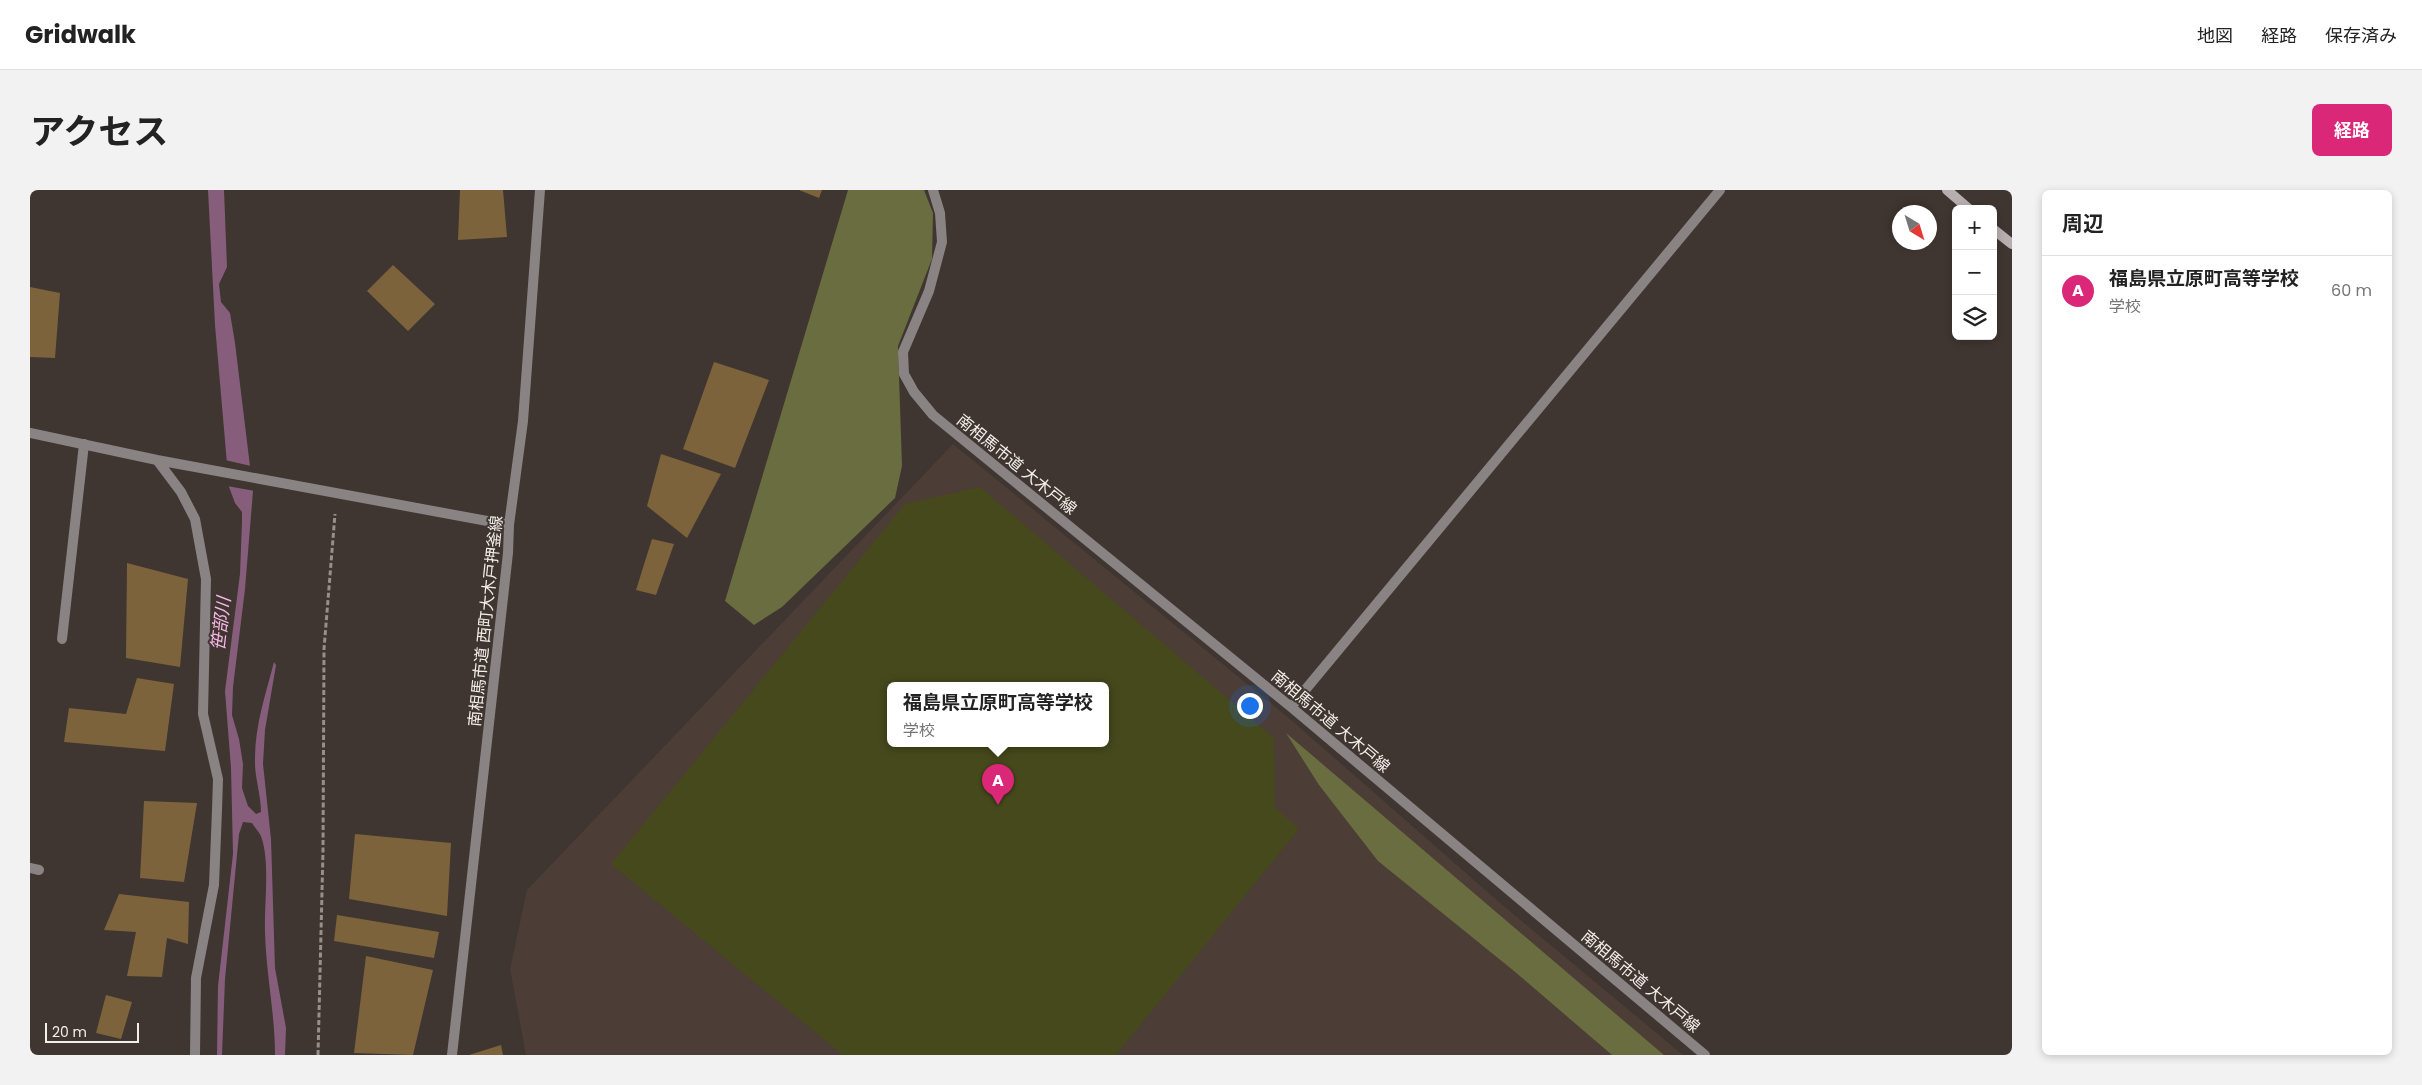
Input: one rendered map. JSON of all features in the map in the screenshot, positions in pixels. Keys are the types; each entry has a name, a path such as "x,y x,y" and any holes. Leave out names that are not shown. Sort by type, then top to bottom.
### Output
{"street":[{"name":"南相馬市道 西町大木戸押釜線","path":"452,1055 508,553 509,525 523,421 540,190"},
{"name":"南相馬市道 大木戸線","path":"933,190 940,213 942,242 929,291 903,352 904,374 914,392 933,414 1291,707 1705,1055"},
{"path":"1291,707 1720,190"},
{"path":"1947,190 1964,205"},
{"path":"1997,232 2012,244"},
{"path":"30,433 183,465 509,525"},
{"path":"62,639 84,444"},
{"path":"157,460 181,492 195,520 206,579 203,714 218,779 214,885 196,978 195,1055"}],"path":[{"path":"318,1055 323,851 324,649 333,493"}],"shaded area":[{"path":"208,190 224,190 227,267 219,284 221,302 230,313 235,343 253,491 245,589 233,687 232,715 239,739 243,764 242,788 248,806 256,814 261,812 256,778 255,746 274,662 276,665 265,730 263,764 271,839 275,968 286,1028 285,1055 275,1055 274,1024 266,947 266,861 259,833 252,823 243,822 239,834 225,979 222,1055 217,1055 218,986 233,854 231,768 225,691 240,574 242,512 235,503 229,487 215,325"},
{"path":"953,444 1290,719 1506,908 1683,1055 526,1055 510,969 527,890"}],"green space":[{"path":"848,190 924,190 933,213 932,259 898,346 902,466 895,498 782,607 754,625 725,601"},
{"path":"980,487 1274,738 1275,807 1299,829 1116,1055 843,1055 611,864 905,504"},
{"path":"1286,733 1664,1055 1612,1055 1514,971 1378,861 1319,785"}],"pier":[{"path":"225,460 251,466 255,491 227,486"}],"building":[{"path":"460,190 503,190 507,237 458,240"},
{"path":"799,190 822,190 819,198"},
{"path":"393,265 435,304 408,331 367,291"},
{"path":"30,287 60,293 55,358 30,357"},
{"path":"714,362 769,380 735,468 683,449"},
{"path":"661,454 721,474 687,538 647,506"},
{"path":"652,539 674,544 656,595 636,590"},
{"path":"127,563 188,579 180,667 126,658"},
{"path":"137,678 174,684 165,751 64,742 69,708 126,714"},
{"path":"144,801 197,803 184,882 140,878"},
{"path":"355,834 451,843 447,916 349,899"},
{"path":"119,894 189,902 188,944 167,938 162,977 127,976 136,932 104,930"},
{"path":"337,915 439,932 434,958 334,941"},
{"path":"366,956 433,970 413,1055 354,1053"},
{"path":"106,995 132,1002 121,1039 96,1033"},
{"path":"501,1045 503,1055 469,1055"}],"place":[{"name":"福島県立原町高等学校","path":"998,805"}],"water label":[{"name":"笹部川","path":"221,624"}]}
